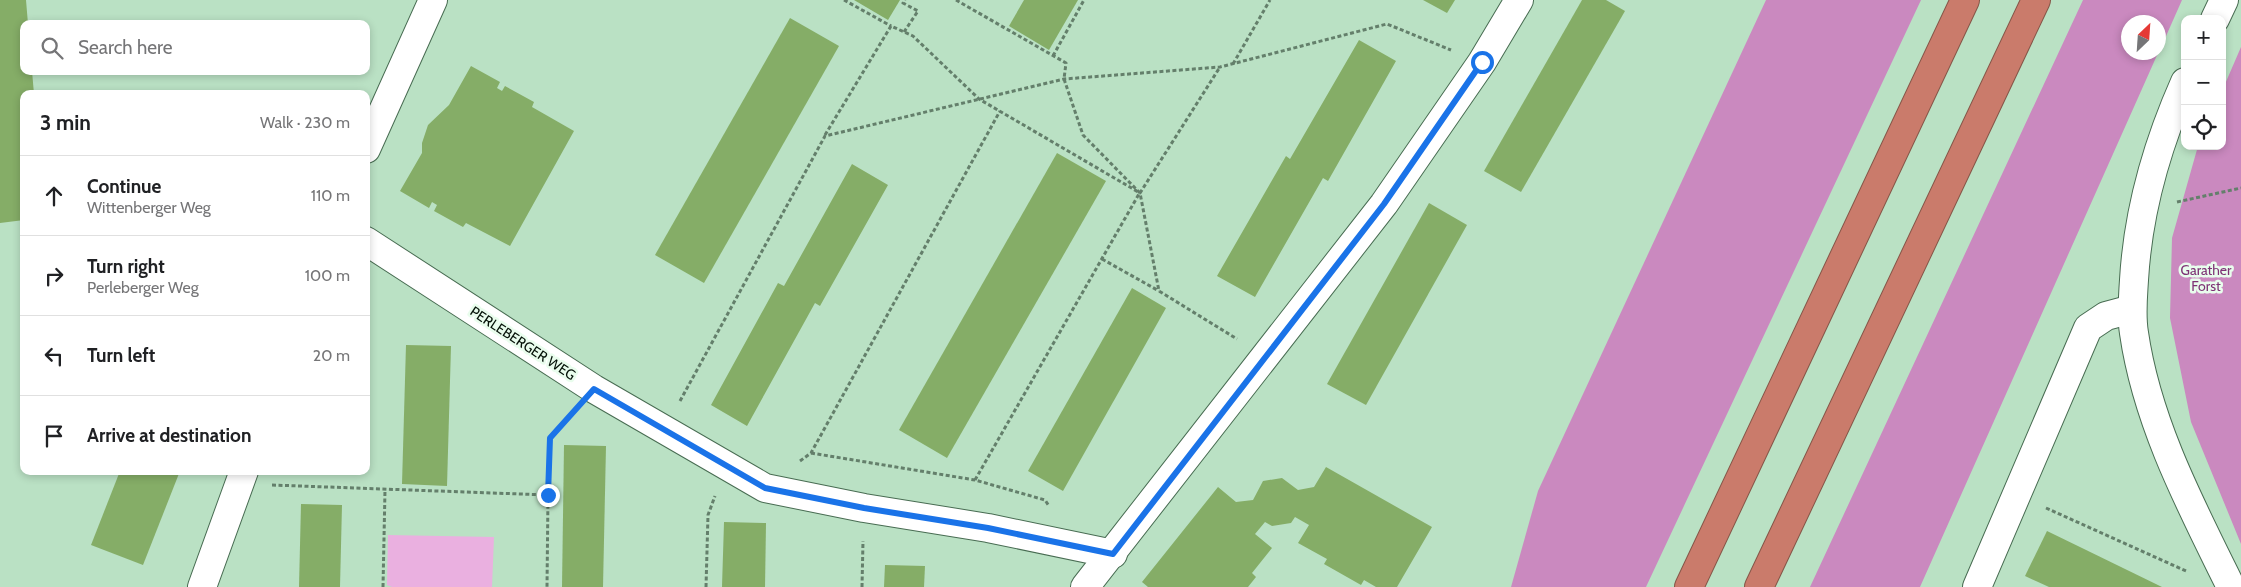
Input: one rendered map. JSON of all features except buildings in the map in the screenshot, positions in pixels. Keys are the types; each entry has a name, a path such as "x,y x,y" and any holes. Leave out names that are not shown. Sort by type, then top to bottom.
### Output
{"highway":[{"path":"1689,587 1965,0"},
{"path":"1759,587 2036,0"}],"street":[{"path":"370,140 433,0"},
{"path":"1085,587 1113,554 1384,204 1482,62 1519,0"},
{"path":"2217,15 2224,0"},
{"path":"2181,93 2155,162 2142,209 2132,309 2140,368 2175,473 2231,587"},
{"name":"PERLEBERGER WEG","path":"370,244 594,389 765,488 864,508 988,528 1113,554"},
{"path":"1977,587 2088,328 2106,316 2132,309"},
{"path":"202,587 241,478"}],"path":[{"path":"844,0 913,36 979,99 1140,193"},
{"path":"904,32 918,11 903,3 905,0"},
{"path":"956,0 1066,63 1064,80 1083,135 1140,193 1159,291"},
{"path":"1053,56 1084,0"},
{"path":"1233,64 1270,0"},
{"path":"825,136 1064,80 1220,67 1387,24 1482,62"},
{"path":"664,431 825,136 891,26"},
{"path":"975,480 1140,193 1220,67"},
{"path":"765,488 811,453 1000,111"},
{"path":"2142,209 2241,188"},
{"path":"1102,259 1266,356"},
{"path":"547,587 550,438 594,389"},
{"path":"811,453 975,480 1045,500 1079,547"},
{"path":"706,587 708,515 727,467"},
{"path":"241,478 385,490 548,495"},
{"path":"383,587 385,490"},
{"path":"2016,494 2187,571"},
{"path":"862,587 864,508"}],"shaded area":[{"path":"388,535 494,537 492,587 392,587 387,585"}],"green space":[{"path":"1766,0 1921,0 1646,587 1511,587 1538,491"},
{"path":"2083,0 2182,0 2166,36 2166,15 2121,15 2121,60 2155,60 1920,587 1810,587"},
{"name":"Garather Forst","path":"2241,47 2241,544 2191,422 2170,318 2172,238 2197,150 2226,150 2226,82"}],"route":[{"path":"548,495 550,438 594,389 765,488 864,508 988,528 1113,554 1193,448 1384,204 1482,62"}]}
